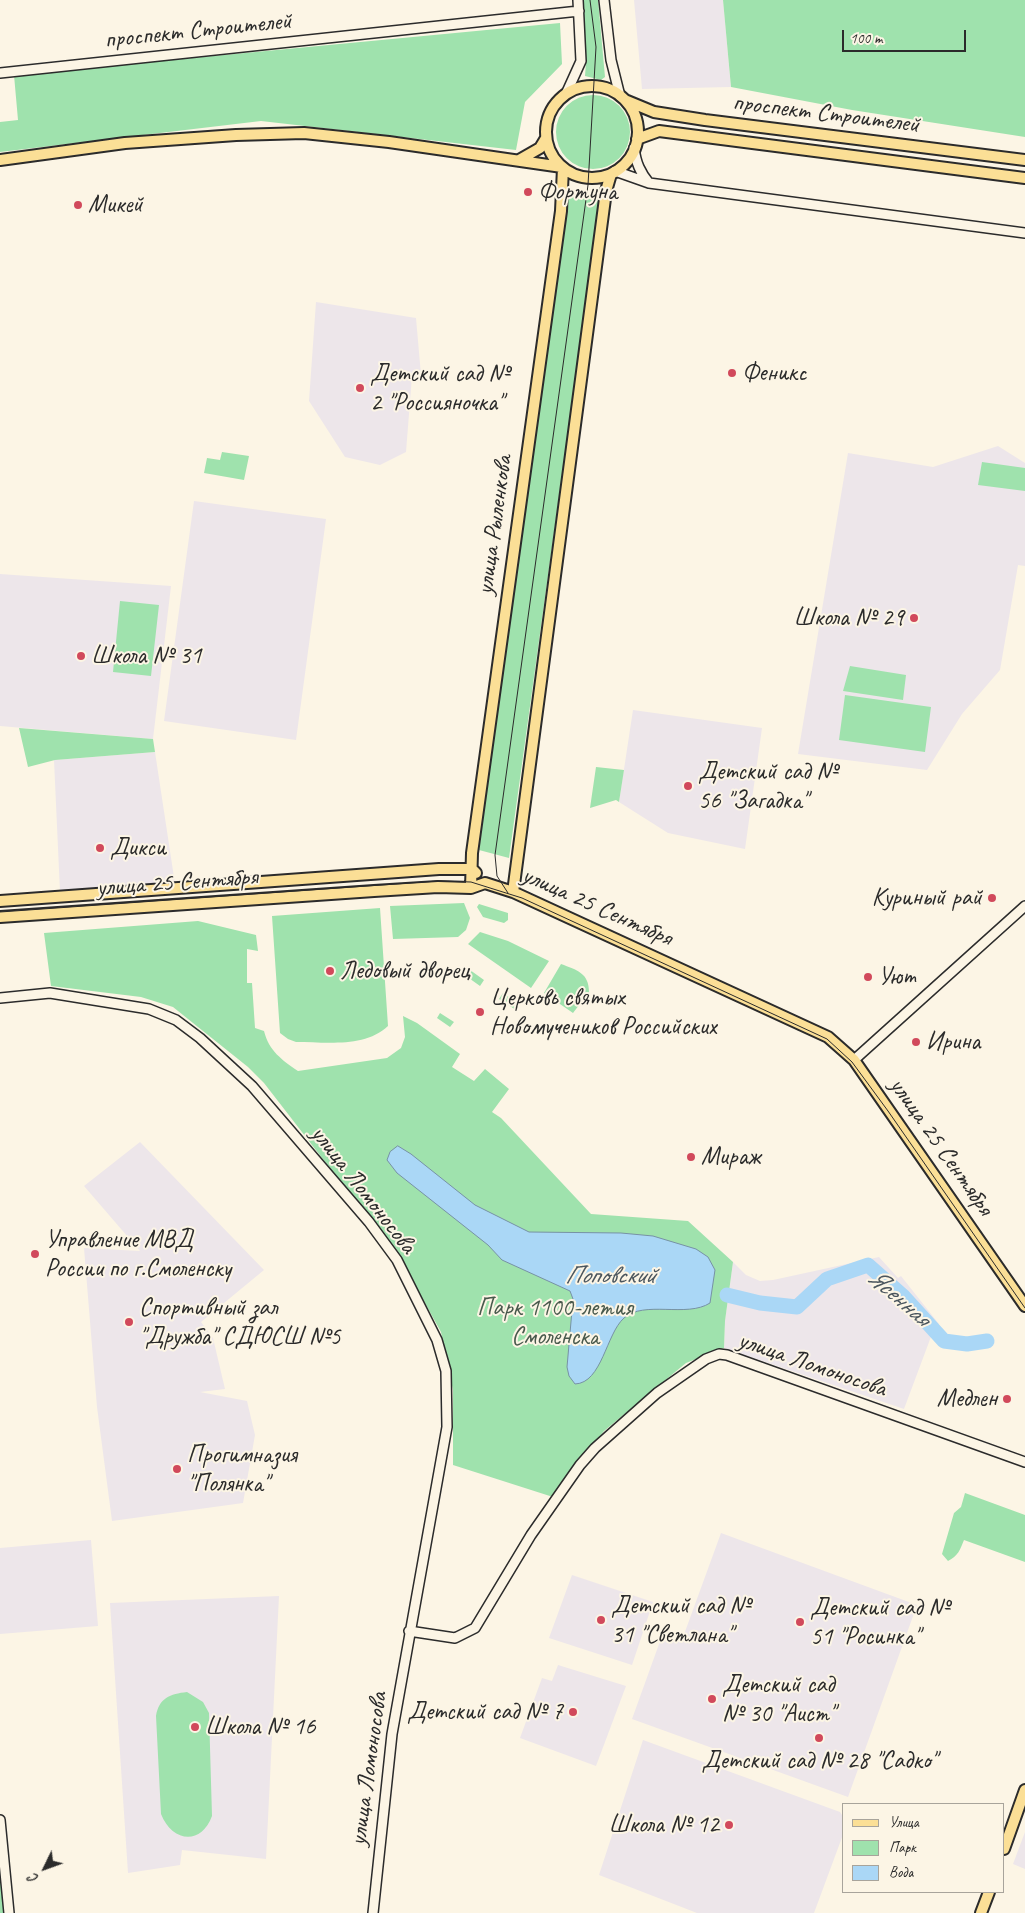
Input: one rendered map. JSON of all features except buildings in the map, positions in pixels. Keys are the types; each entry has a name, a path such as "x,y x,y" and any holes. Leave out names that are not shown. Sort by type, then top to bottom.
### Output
{"main road":[{"path":"594,86 610,90 622,98 633,112 637,125 636,144 623,165 613,172 588,178 571,173 563,168 551,154 546,138 546,125 550,113 557,102 566,94 579,88 594,86"},
{"name":"проспект Строителей","path":"622,98 654,112 705,120 1025,160"},
{"name":"проспект Строителей","path":"636,144 659,131 1025,178"},
{"path":"0,160 126,143 236,135 304,133 389,142 563,168"},
{"path":"518,160 540,148 546,138"},
{"name":"улица Рыленкова","path":"471,888 551,268 561,211 563,168"},
{"path":"513,892 606,191 613,172"},
{"path":"0,901 439,869 472,869 485,883"},
{"name":"улица 25 Сентября","path":"0,917 438,887 471,888 485,883 513,892 828,1037 854,1060 1025,1306"},
{"path":"1005,1846 1025,1790"},
{"path":"981,1913 988,1893"}],"street":[{"path":"566,94 581,61 578,0"},
{"path":"604,0 611,60 622,98"},
{"name":"проспект Строителей","path":"0,73 579,11"},
{"path":"636,144 635,160 649,183"},
{"path":"613,172 649,183 1025,233"},
{"path":"854,1060 1025,906"},
{"name":"улица Ломоносова","path":"0,998 50,993 149,1009 176,1020 200,1038 252,1086 369,1222 397,1260 437,1340 446,1370 447,1427 392,1734 373,1913"},
{"name":"улица Ломоносова","path":"409,1631 455,1638 475,1628 531,1535 580,1465 595,1448 657,1392 706,1359 719,1354 727,1355 1025,1462"},
{"path":"0,1820 9,1913"}],"shaded area":[{"path":"634,0 723,0 731,87 642,89"},
{"name":"Детский сад № 2 \"Россияночка\"","path":"316,302 416,318 421,375 412,376 406,452 380,465 345,457 309,401"},
{"name":"Школа № 29","path":"998,446 1025,463 1025,566 1018,565 1000,670 962,714 927,770 798,754 848,453 933,467"},
{"path":"194,501 326,519 296,740 164,721"},
{"name":"Школа № 31","path":"0,574 171,586 153,739 0,726"},
{"name":"Детский сад № 56 \"Загадка\"","path":"633,710 762,728 745,849 668,833 619,802"},
{"path":"155,752 175,884 60,892 54,760"},
{"path":"140,1142 264,1270 201,1322 213,1338 225,1389 200,1392 247,1401 255,1435 243,1503 112,1521 97,1407 84,1248 140,1251 84,1186"},
{"path":"879,1257 898,1278 901,1276 939,1324 932,1334 904,1409 724,1348 725,1321 733,1262 746,1275 760,1281 773,1280"},
{"path":"721,1533 917,1605 848,1797 632,1719 663,1633 682,1640"},
{"path":"91,1540 98,1626 0,1634 0,1548"},
{"name":"Детский сад № 31 \"Светлана\"","path":"572,1575 653,1602 632,1665 549,1638"},
{"name":"Школа № 16","path":"279,1596 266,1859 182,1850 180,1865 128,1873 110,1603"},
{"name":"Детский сад № 7","path":"558,1665 626,1686 596,1766 520,1738 542,1678 552,1681"},
{"name":"Школа № 12","path":"643,1740 840,1812 842,1815 842,1837 814,1913 697,1913 599,1875"},
{"path":"1025,1832 1025,1869 1013,1864"}],"green space":[{"path":"579,0 598,0 605,77 601,80 585,76 586,62"},
{"path":"723,0 1025,0 1025,137 852,110 731,87"},
{"path":"560,23 562,64 525,102 516,150 261,121 0,152 0,122 18,120 14,75"},
{"path":"593,95 607,98 619,106 627,118 630,132 627,146 619,158 607,166 593,169 579,166 567,158 559,146 556,132 559,118 567,106 579,98"},
{"path":"567,195 600,199 509,858 479,850"},
{"path":"222,452 249,456 244,480 204,473 207,458 220,460"},
{"path":"982,462 1025,468 1025,491 978,485"},
{"path":"120,601 159,605 151,676 113,672"},
{"path":"850,666 906,675 903,700 843,691"},
{"path":"845,695 931,707 925,752 839,740"},
{"path":"19,728 153,739 155,752 55,760 28,767"},
{"path":"596,767 624,770 619,802 616,800 590,808"},
{"path":"464,903 470,918 466,930 458,937 393,939 390,906"},
{"path":"479,904 508,913 508,920 504,923 483,917 477,907"},
{"name":"Ледовый дворец","path":"380,908 388,1026 368,1038 332,1043 296,1042 280,1033 272,916"},
{"name":"Парк 1100-летия Смоленска","path":"198,921 256,935 258,951 247,949 247,983 252,983 255,1028 264,1031 273,1050 298,1071 387,1058 401,1048 405,1037 403,1016 417,1023 460,1054 452,1067 474,1081 485,1069 509,1089 492,1112 501,1118 591,1214 688,1221 733,1262 725,1321 724,1348 686,1363 604,1431 553,1497 453,1465 453,1390 441,1332 401,1260 264,1083 248,1067 173,1007 141,997 51,986 44,933"},
{"path":"480,932 508,941 549,961 531,988 468,944"},
{"path":"561,964 581,973 587,980 589,992 573,1013 544,993"},
{"path":"470,970 484,980 480,986 466,976"},
{"path":"503,993 520,1004 516,1010 499,999"},
{"path":"440,1013 454,1022 450,1027 437,1018"},
{"path":"965,1493 1025,1515 1025,1562 964,1540 958,1552 948,1561 942,1554 954,1513 961,1507"},
{"path":"187,1692 203,1702 209,1713 212,1816 207,1826 201,1832 194,1836 186,1837 172,1830 161,1814 156,1716 157,1710 166,1698"},
{"path":"0,1834 8,1913 0,1913"}],"water":[{"name":"Поповский","path":"398,1146 411,1154 475,1205 529,1232 621,1233 653,1236 696,1249 708,1257 715,1270 710,1303 690,1309 654,1309 632,1313 618,1325 592,1376 584,1382 575,1384 569,1376 567,1367 573,1299 570,1291 502,1260 488,1245 397,1173 387,1160 390,1152"}],"waterway":[{"name":"Ясенная","path":"727,1295 760,1303 797,1307 827,1279 868,1265 903,1296 944,1341 967,1344 987,1341"}],"tram line":[{"path":"508,893 497,876 495,855 588,185 596,47 590,0"},
{"path":"0,912 438,881 471,882 522,898 827,1039 852,1062 1025,1308"}],"place":[{"name":"Фортуна","path":"528,192"},
{"name":"Микей","path":"78,205"},
{"name":"Феникс","path":"732,373"},
{"name":"Детский сад № 2 \"Россияночка\"","path":"360,388"},
{"name":"Школа № 29","path":"914,618"},
{"name":"Школа № 31","path":"81,656"},
{"name":"Детский сад № 56 \"Загадка\"","path":"688,786"},
{"name":"Дикси","path":"100,848"},
{"name":"Куриный рай","path":"992,898"},
{"name":"Ледовый дворец","path":"330,971"},
{"name":"Уют","path":"868,977"},
{"name":"Церковь святых Новомучеников Российских","path":"480,1012"},
{"name":"Ирина","path":"916,1042"},
{"name":"Мираж","path":"691,1157"},
{"name":"Управление МВД России по г.Смоленску","path":"35,1254"},
{"name":"Спортивный зал \"Дружба\" СДЮСШ №5","path":"129,1322"},
{"name":"Медлен","path":"1007,1399"},
{"name":"Прогимназия \"Полянка\"","path":"177,1469"},
{"name":"Детский сад № 31 \"Светлана\"","path":"601,1620"},
{"name":"Детский сад № 51 \"Росинка\"","path":"800,1622"},
{"name":"Детский сад № 30 \"Аист\"","path":"712,1699"},
{"name":"Детский сад № 7","path":"573,1712"},
{"name":"Школа № 16","path":"195,1727"},
{"name":"Детский сад № 28 \"Садко\"","path":"819,1738"},
{"name":"Школа № 12","path":"729,1825"}]}
